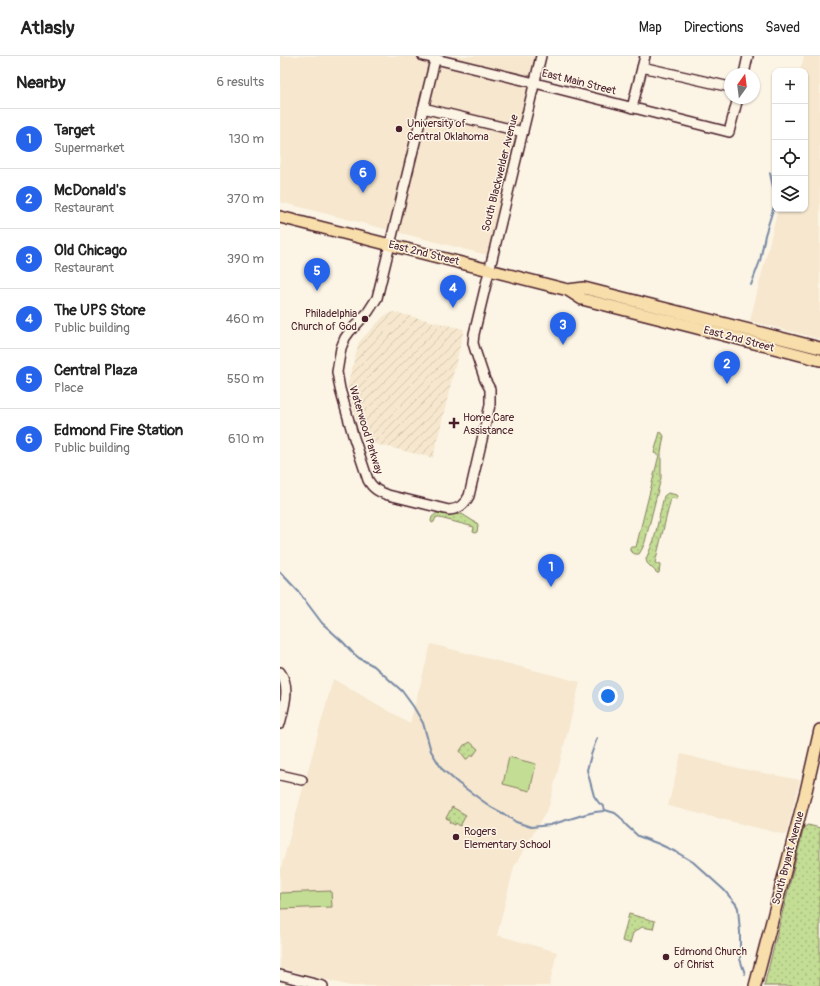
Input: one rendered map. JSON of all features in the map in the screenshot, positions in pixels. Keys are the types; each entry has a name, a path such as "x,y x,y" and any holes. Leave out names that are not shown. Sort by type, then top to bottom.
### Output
{"main road":[{"name":"East 2nd Street","path":"280,217 568,290 582,299 820,360"},
{"name":"East 2nd Street","path":"568,290 584,288 820,348"},
{"path":"610,306 623,304 641,307 646,304"},
{"path":"766,346 784,338"},
{"name":"South Bryant Avenue","path":"755,986 806,791 820,730"}],"street":[{"name":"East Main Street","path":"423,56 436,57 729,132 736,104"},
{"name":"South Blackwelder Avenue","path":"489,270 541,56"},
{"path":"632,108 645,56"},
{"path":"745,68 748,56"},
{"name":"Waterwood Parkway","path":"436,57 377,298 368,312 345,338 341,348 337,372 340,389 353,435 368,480 372,486 380,492 448,510 458,509 463,506 469,496 490,405 490,389 485,380 473,343 475,327 489,270"},
{"path":"642,66 724,86"},
{"path":"423,108 523,132"},
{"path":"280,672 286,683 286,696 280,724"},
{"path":"280,775 302,780"},
{"path":"280,975 323,986"}],"shaded area":[{"name":"University of Central Oklahoma","path":"280,56 535,56 487,255 280,202"},
{"path":"804,56 820,56 820,339 750,321 777,212 808,212 808,68 801,68"},
{"path":"393,312 464,329 433,458 363,441 348,389 348,383 359,342 384,316"},
{"path":"431,644 580,682 549,806 514,867 497,935 557,952 549,986 350,986 280,968 280,872 333,679 410,723"},
{"path":"681,754 742,769 800,780 786,835 668,806"}],"green space":[{"path":"660,432 664,436 661,452 661,478 645,542 639,554 635,554 630,551 630,547 636,547 659,455 654,453"},
{"path":"668,493 678,496 677,499 671,498 655,563 660,565 659,573 657,573 647,563 646,559 654,540 664,496"},
{"path":"437,513 450,515 462,514 477,523 477,532 473,532 474,527 436,517 432,523 432,517"},
{"path":"470,742 478,749 473,756 466,759 460,751 464,745"},
{"path":"509,757 536,764 530,791 503,784"},
{"path":"452,807 466,815 460,826 456,823 455,825 449,822 450,820 446,818"},
{"path":"808,825 820,828 820,986 764,986 804,827"},
{"path":"331,891 332,907 280,909 280,893"},
{"path":"629,914 655,921 653,929 642,927 633,933 630,943 622,941"}],"waterway":[{"path":"770,173 772,182"},
{"path":"751,285 760,261 765,235 772,212"},
{"path":"280,572 298,591 322,623 353,653 374,666 402,691 423,723 431,751 442,769 458,783 491,807 516,822 531,827 550,825 605,810"},
{"path":"597,738 587,770 594,796 605,810 615,813 638,836 659,844 693,862 724,890 736,904 738,908 740,932 740,959 745,974"}],"place":[{"name":"University of Central Oklahoma","path":"399,129"},
{"name":"Edmond Fire Station","path":"363,193"},
{"name":"Central Plaza","path":"317,291"},
{"name":"The UPS Store","path":"453,308"},
{"name":"Philadelphia Church of God","path":"365,319"},
{"name":"Old Chicago","path":"563,345"},
{"name":"McDonald's","path":"727,384"},
{"name":"Home Care Assistance","path":"454,423"},
{"name":"Target","path":"551,587"},
{"name":"Rogers Elementary School","path":"456,837"},
{"name":"Edmond Church of Christ","path":"666,957"}]}
